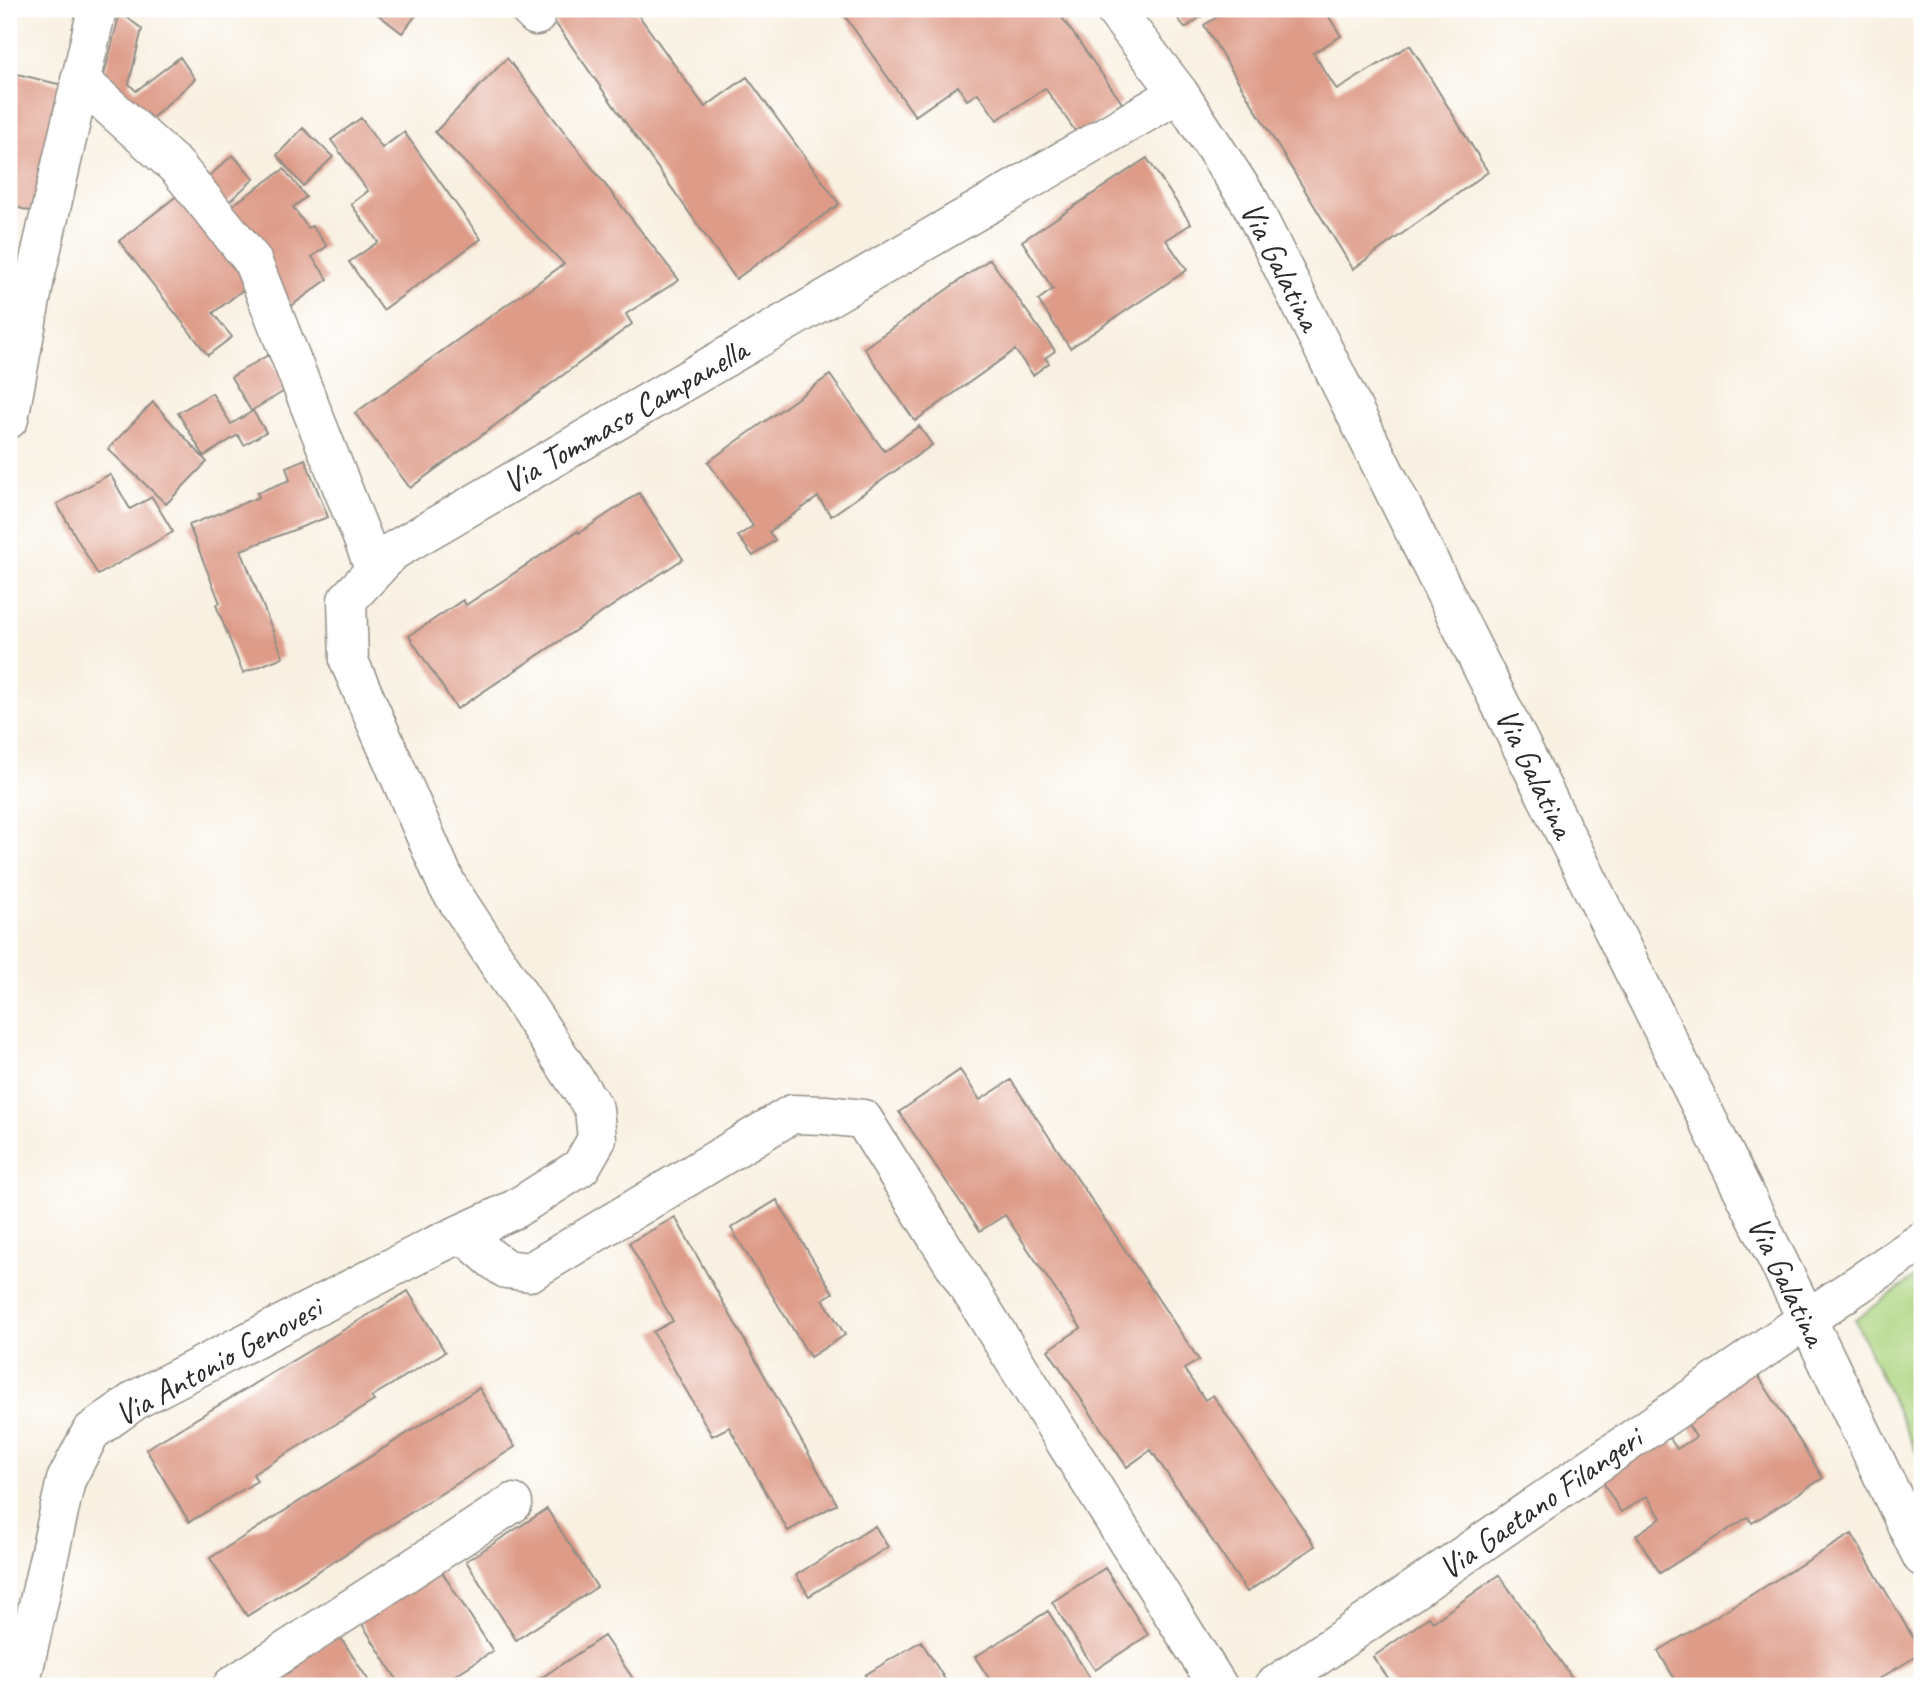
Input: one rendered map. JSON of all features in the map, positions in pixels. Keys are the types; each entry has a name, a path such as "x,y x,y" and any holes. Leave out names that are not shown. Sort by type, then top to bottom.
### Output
{"street":[{"path":"9,419 35,278 97,9"},
{"name":"Via Galatina","path":"1114,9 1179,93 1250,202 1807,1319 1922,1557"},
{"path":"80,80 177,167 252,260 375,570"},
{"name":"Via Tommaso Campanella","path":"447,885 349,661 347,600 393,551 1179,93"},
{"name":"Via Antonio Genovesi","path":"20,1686 66,1480 91,1432 136,1399 447,1240 515,1209 581,1167 597,1139 594,1109 447,885"},
{"path":"447,1240 492,1259 506,1269 530,1272 792,1114 863,1119 1218,1686"},
{"name":"Via Gaetano Filangeri","path":"1274,1686 1922,1241"},
{"path":"232,1686 513,1503"}],"green space":[{"path":"1922,1272 1922,1464 1855,1320"}],"building":[{"path":"371,9 421,9 402,33"},
{"path":"542,9 634,9 705,107 747,77 839,204 736,279 556,24"},
{"path":"840,9 1056,9 1122,103 1078,135 1045,88 997,120 978,93 967,100 958,86 915,116"},
{"path":"1171,9 1212,9 1185,28"},
{"path":"1231,9 1324,9 1341,36 1313,53 1337,90 1410,45 1488,172 1353,269 1204,25"},
{"path":"120,12 142,29 129,84 136,91 180,57 195,79 149,121 102,83"},
{"path":"507,58 679,280 626,314 632,324 410,488 355,413 564,264 435,132"},
{"path":"9,72 78,89 47,216 9,205"},
{"path":"361,118 382,148 404,132 481,239 383,310 349,262 378,242 351,204 368,191 331,140"},
{"path":"303,128 333,157 303,186 277,155"},
{"path":"233,155 254,179 223,207 201,183"},
{"path":"1147,158 1191,224 1166,240 1187,270 1070,348 1038,300 1053,289 1022,241"},
{"path":"284,169 306,197 293,207 308,228 312,226 327,246 312,257 328,279 291,306 224,211"},
{"path":"187,188 257,279 213,313 232,337 208,355 119,241"},
{"path":"990,259 1055,351 1045,358 1049,363 1033,375 1015,350 915,421 864,348"},
{"path":"268,355 288,389 251,411 231,377"},
{"path":"830,375 884,451 919,426 932,445 831,516 818,497 769,532 775,540 753,556 738,536 753,526 708,462"},
{"path":"212,393 231,424 253,411 266,432 244,445 238,435 204,456 178,413"},
{"path":"153,402 207,462 166,504 108,449"},
{"path":"305,459 328,517 241,550 283,657 243,673 216,605 220,603 189,525 259,497 257,493 290,480 286,467"},
{"path":"110,474 130,509 152,497 173,532 98,575 57,504"},
{"path":"639,493 683,559 457,709 409,636 463,600 466,605"},
{"path":"960,1070 980,1100 1011,1080 1199,1360 1184,1369 1205,1400 1213,1395 1315,1546 1247,1592 1151,1450 1127,1467 1048,1350 1081,1328 1005,1215 980,1231 899,1112"},
{"path":"777,1200 833,1293 823,1299 845,1335 810,1357 731,1228"},
{"path":"675,1217 837,1504 788,1531 729,1427 712,1436 653,1332 673,1321 629,1243"},
{"path":"408,1291 445,1352 371,1397 374,1401 253,1474 257,1481 189,1522 146,1449"},
{"path":"1754,1369 1823,1478 1752,1523 1748,1517 1660,1573 1636,1535 1661,1518 1647,1496 1621,1512 1599,1476 1666,1433 1677,1449 1696,1437 1682,1415"},
{"path":"479,1388 515,1447 247,1616 210,1558"},
{"path":"547,1509 597,1587 516,1640 466,1561"},
{"path":"875,1526 888,1547 809,1596 796,1575"},
{"path":"1852,1534 1922,1653 1867,1686 1679,1686 1658,1651"},
{"path":"1105,1568 1148,1635 1095,1670 1052,1602"},
{"path":"440,1569 493,1651 438,1686 401,1686 360,1621"},
{"path":"1499,1575 1578,1686 1394,1686 1373,1657 1429,1617 1433,1622"},
{"path":"1048,1611 1095,1686 994,1686 975,1657"},
{"path":"339,1635 372,1686 259,1686"},
{"path":"604,1636 638,1686 529,1686"},
{"path":"921,1641 949,1686 872,1686 865,1675"}]}
